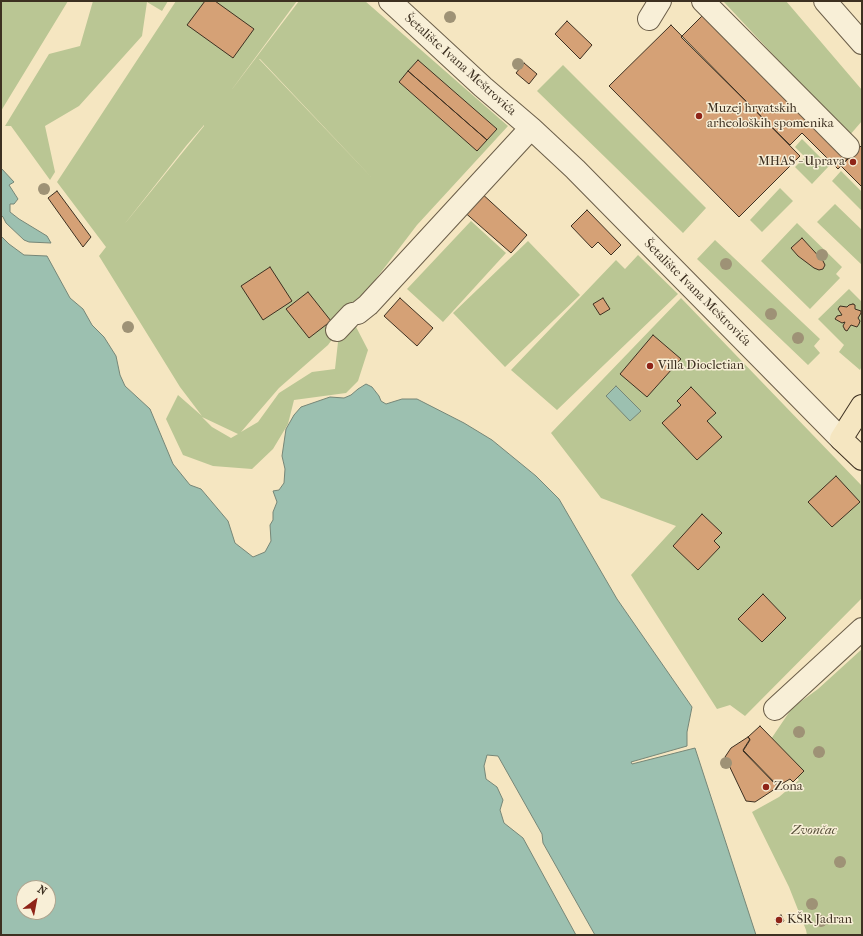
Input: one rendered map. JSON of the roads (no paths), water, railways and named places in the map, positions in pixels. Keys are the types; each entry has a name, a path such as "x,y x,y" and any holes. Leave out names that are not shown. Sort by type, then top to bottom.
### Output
{"main road":[{"path":"841,439 862,406"},
{"name":"Šetalište Ivana Meštrovića","path":"841,439 862,459"}],"street":[{"name":"Šetalište Ivana Meštrovića","path":"390,1 483,87 531,128 575,170 841,439"},
{"path":"649,19 660,1"},
{"path":"703,1 848,147"},
{"path":"825,1 862,44"},
{"path":"337,330 352,314 358,313 368,304 531,128"},
{"path":"775,709 862,629"}],"place":[{"name":"Muzej hrvatskih arheoloških spomenika","path":"699,116"},
{"name":"MHAS - Uprava","path":"853,162"},
{"name":"Villa Diocletian","path":"650,366"},
{"name":"Zona","path":"766,787"},
{"name":"KŠR Jadran","path":"779,920"}],"park label":[{"name":"Zvončac","path":"814,831"}]}
